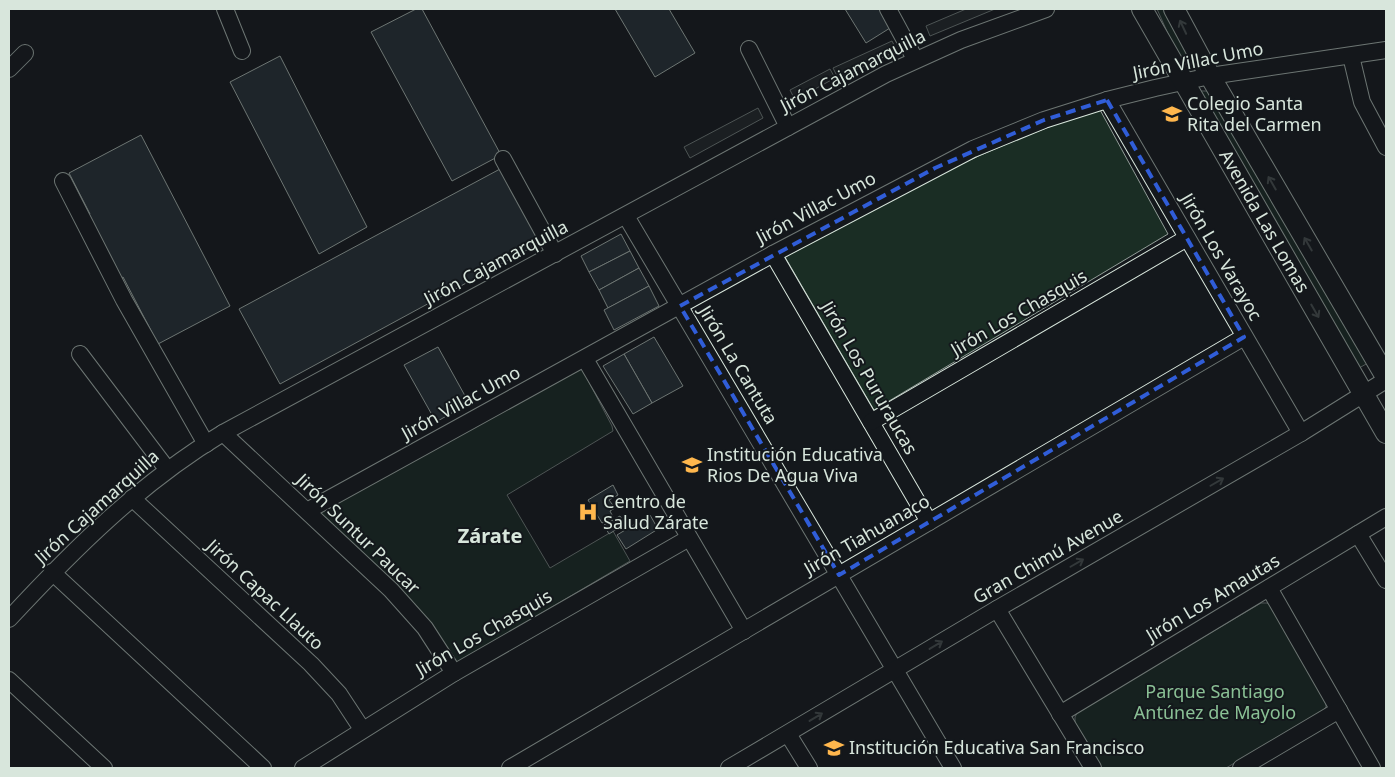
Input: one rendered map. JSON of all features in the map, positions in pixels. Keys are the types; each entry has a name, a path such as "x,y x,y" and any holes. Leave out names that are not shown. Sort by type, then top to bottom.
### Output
{"main road":[{"name":"Avenida Las Lomas","path":"1142,9 1386,433"},
{"name":"Avenida Las Lomas","path":"1174,9 1210,76 1386,379"}],"street":[{"path":"226,9 242,51"},
{"path":"888,9 915,59"},
{"name":"Jirón Cajamarquilla","path":"9,619 52,572 132,498 167,469 223,433 915,59 1022,12 1046,9"},
{"path":"749,49 788,128"},
{"name":"Jirón Villac Umo","path":"307,511 774,254 973,149 1044,120 1107,100 1210,76 1386,50"},
{"path":"9,69 25,53"},
{"path":"1351,56 1362,102 1386,147"},
{"name":"Jirón Los Varayoc","path":"1107,100 1301,433"},
{"path":"503,159 555,254"},
{"path":"63,181 124,300 206,444"},
{"name":"Jirón La Cantuta","path":"626,216 953,768"},
{"name":"Jirón Los Chasquis","path":"872,422 1187,238"},
{"name":"Jirón Los Pururaucas","path":"774,254 929,522"},
{"name":"Jirón Tiahuanaco","path":"510,768 1244,336"},
{"path":"80,354 167,469"},
{"path":"585,358 744,631"},
{"name":"Gran Chimú Avenue","path":"729,768 997,609 1301,433 1386,379"},
{"name":"Jirón Suntur Paucar","path":"223,433 391,590 426,628 454,673"},
{"name":"Jirón Capac Llauto","path":"132,498 311,664 339,694 362,729"},
{"name":"Jirón Los Amautas","path":"1060,714 1386,517"},
{"path":"1358,534 1386,580"},
{"name":"Jirón Los Chasquis","path":"303,768 362,729 454,673 689,538"},
{"path":"52,572 263,768"},
{"path":"1269,588 1372,768"},
{"path":"997,609 1093,768"},
{"path":"9,680 104,768"},
{"path":"1241,768 1339,710"},
{"path":"788,734 809,768"}],"highlighted area":[{"path":"1107,100 1244,337 839,575 680,306 935,168 1044,120"}],"green space":[{"path":"1157,9 1165,9 1191,62 1181,63"},
{"path":"1197,91 1207,91 1368,363 1359,368"},
{"path":"1099,108 1168,234 874,410 785,257 942,172 1020,138"},
{"path":"581,367 613,431 507,495 550,568 613,531 630,561 457,663 317,512"},
{"name":"Parque Santiago Antúnez de Mayolo","path":"1261,603 1267,603 1272,606 1326,700 1326,707 1321,712 1226,768 1102,768 1075,724 1075,717 1078,711"}],"shaded area":[{"path":"966,9 995,9 930,36 926,26"},
{"path":"892,41 897,51 838,78 833,68"},
{"path":"830,69 835,78 795,100 790,90"},
{"path":"758,108 763,118 690,158 684,147"}],"building":[{"path":"416,9 422,9 501,155 452,181 371,32"},
{"path":"615,9 669,9 695,53 655,77"},
{"path":"845,9 879,9 890,28 866,43"},
{"path":"280,56 367,227 319,254 230,82"},
{"path":"141,135 230,306 158,344 123,277 118,280 85,217 90,214 69,173"},
{"path":"500,169 540,243 280,384 239,309"},
{"path":"621,234 630,251 589,272 581,256"},
{"path":"630,251 639,268 599,290 589,272"},
{"path":"639,268 649,286 608,308 599,290"},
{"path":"649,286 659,306 614,330 604,310"},
{"path":"654,337 683,386 652,403 624,354"},
{"path":"438,347 469,403 436,422 404,365"},
{"path":"624,354 652,403 633,414 603,366"},
{"path":"613,485 618,495 609,500 615,508 610,511 613,517 602,523 588,500"},
{"path":"650,515 658,529 626,549 617,535"},
{"path":"620,516 625,524 609,534 604,525"}],"place":[{"name":"Colegio Santa Rita del Carmen","path":"1172,114"},
{"name":"Institución Educativa Rios De Agua Viva","path":"692,465"},
{"name":"Centro de Salud Zárate","path":"588,512"},
{"name":"Institución Educativa San Francisco","path":"834,748"}],"district":[{"name":"Zárate","path":"490,536"}]}
